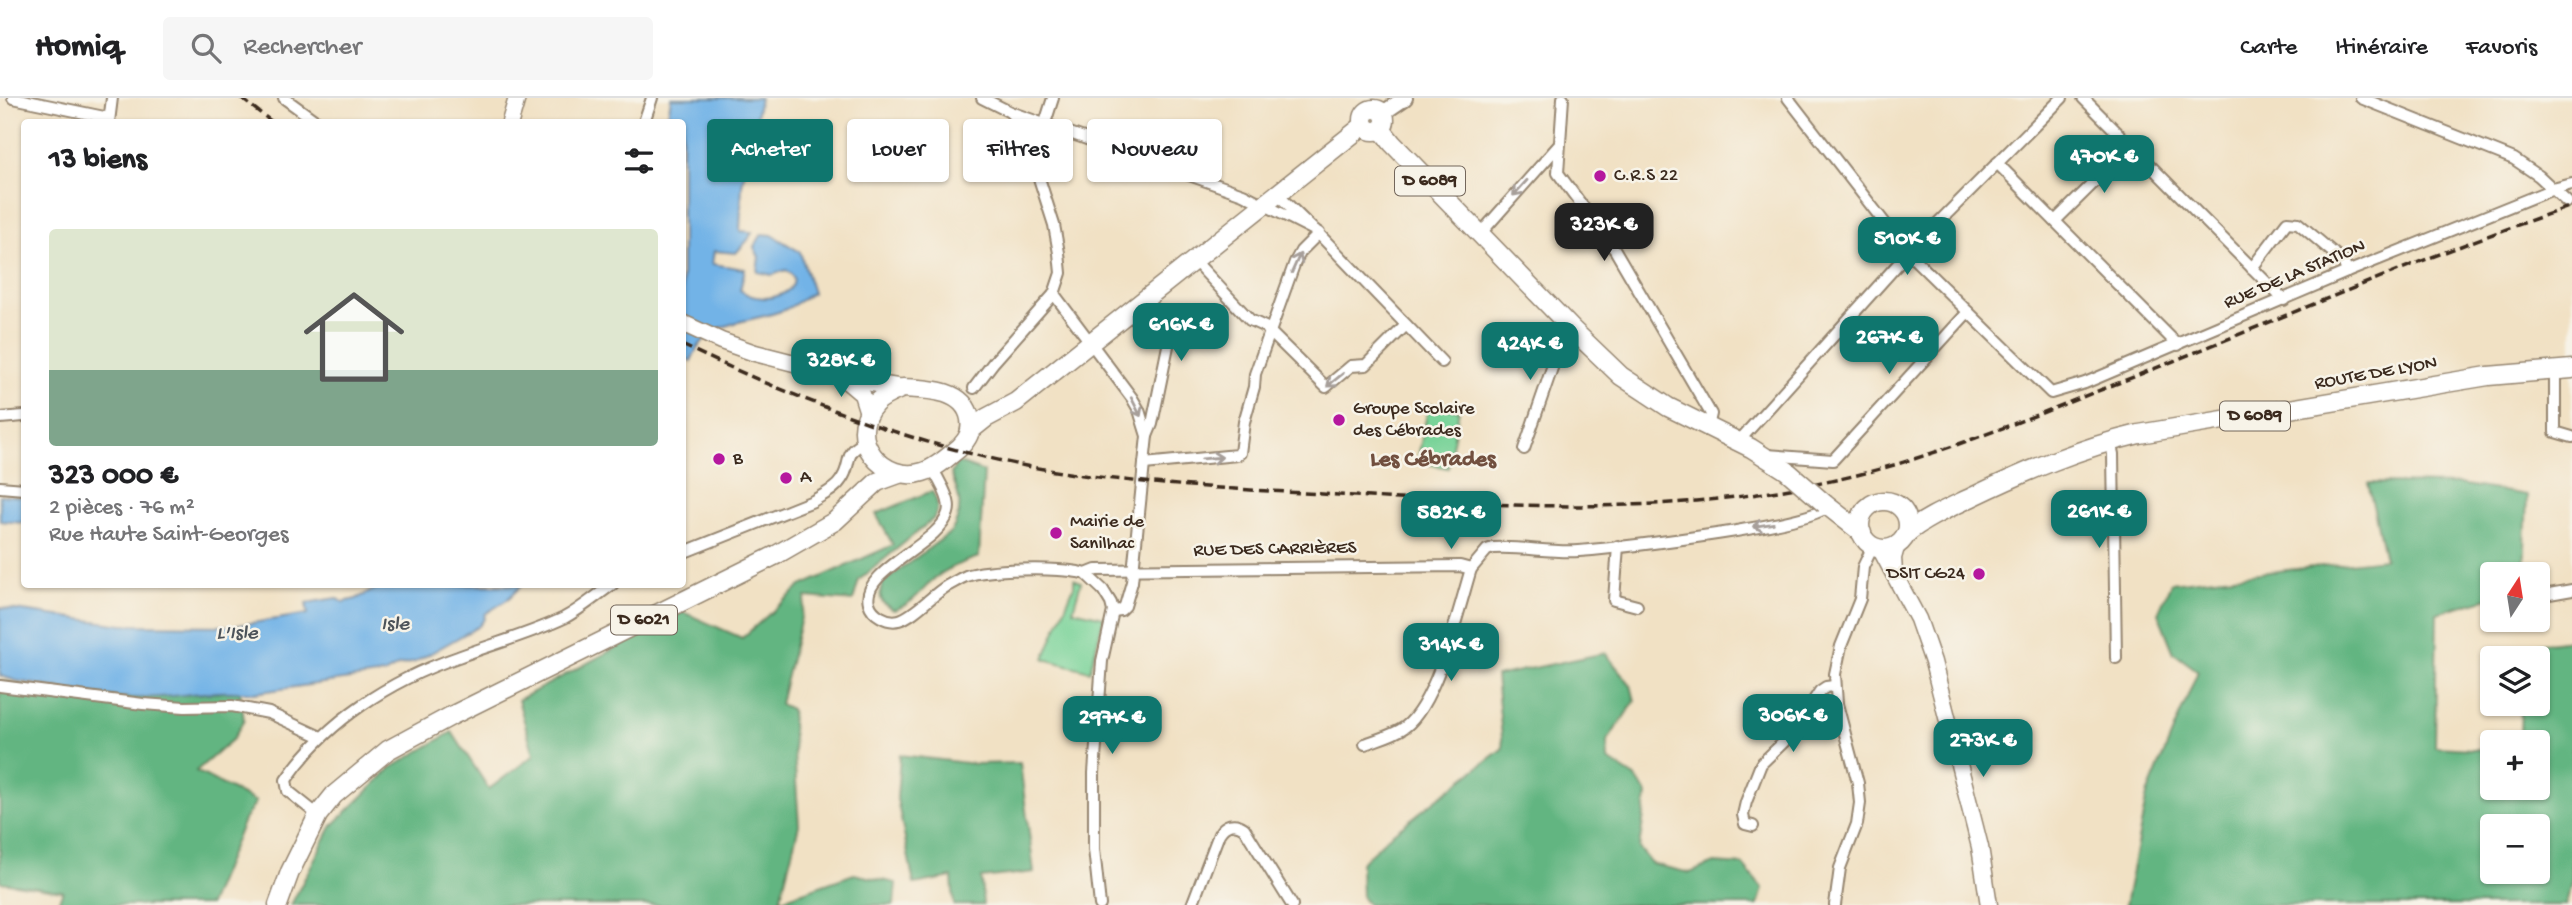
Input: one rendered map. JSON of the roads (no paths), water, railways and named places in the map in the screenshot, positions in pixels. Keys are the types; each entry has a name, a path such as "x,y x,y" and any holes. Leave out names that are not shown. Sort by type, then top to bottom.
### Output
{"main road":[{"path":"511,119 517,98"},
{"name":"D 6089","path":"1353,98 1392,143 1621,376 1642,391 1762,454 1787,471 1826,505 1884,541"},
{"path":"832,372 858,389 868,413 868,450 883,466 899,474 920,474 932,469 961,446 971,430 986,418 1016,402 1373,120"},
{"path":"686,325 755,353 903,388 947,393 972,407 990,408 1016,402"},
{"name":"ROUTE DE LYON","path":"1884,541 2057,459 2110,440 2467,380 2563,369"},
{"path":"868,413 885,396 903,388"},
{"path":"964,404 970,416 971,430"},
{"name":"D 6021","path":"835,521 862,485 868,450"},
{"name":"D 6021","path":"278,905 290,872 318,815 334,795 388,750 776,555 835,521 869,488 886,477 899,474"},
{"path":"1884,541 1908,521 1906,514 1896,504 1877,502 1867,509 1861,520 1884,541 1895,574 1918,619 1933,662 1980,847 1989,905"},
{"name":"ROUTE DE LYON","path":"1896,504 1926,512 1951,508"},
{"path":"1826,505 1847,512 1867,509"}],"street":[{"path":"13,98 105,119"},
{"path":"109,119 111,98"},
{"path":"284,98 313,119"},
{"path":"645,119 652,98"},
{"path":"982,98 1010,112 1032,119"},
{"path":"1046,119 1053,98"},
{"path":"1373,120 1405,98"},
{"path":"1563,98 1558,173 1615,250 1634,282 1711,414 1708,427"},
{"path":"1762,454 1833,460 1968,312 1908,253 1788,98"},
{"path":"1738,442 1908,253 2062,98"},
{"path":"2082,98 2284,300"},
{"path":"2361,98 2514,159 2567,202"},
{"path":"974,388 1054,294 1061,273 1054,225 1022,125 1010,112"},
{"path":"1073,133 1243,194 1270,199 1317,232 1442,362"},
{"path":"1481,233 1560,144"},
{"path":"2055,221 2131,146"},
{"path":"1997,163 2178,345"},
{"name":"RUE DE LA STATION","path":"1968,312 2051,393 2085,383 2347,272 2553,189 2572,184"},
{"path":"1270,199 1317,232"},
{"path":"2252,268 2287,222 2292,221 2298,223 2343,261 2347,272"},
{"path":"1144,464 1240,453 1255,374 1295,262 1317,232"},
{"path":"1194,259 1250,320 1271,332 1325,387 1351,366 1366,365 1406,325"},
{"path":"1054,294 1132,398 1139,410 1147,436"},
{"path":"1113,611 1121,610 1125,606 1135,569 1147,436 1152,424 1169,341 1167,328 1144,300"},
{"path":"1524,449 1553,365 1573,330"},
{"path":"2563,369 2555,432 2572,437"},
{"path":"0,418 21,416"},
{"path":"2110,440 2113,454 2116,658"},
{"path":"686,551 813,501 841,481 854,447 868,450"},
{"name":"RUE DES CARRIÈRES","path":"932,469 946,495 948,515 933,534 879,576 872,586 869,603 874,612 883,618 897,621 909,616 931,596 966,576 1017,571 1074,571 1086,574 1096,570 1135,569 1460,566 1471,569"},
{"path":"0,487 21,489"},
{"path":"1365,744 1405,727 1417,712 1434,684 1471,569 1487,550 1576,551 1619,546 1778,523 1816,514 1826,505"},
{"path":"1835,905 1840,868 1857,824 1860,803 1858,783 1834,686 1841,646 1860,598 1863,567 1884,541"},
{"path":"1619,546 1614,600 1637,606"},
{"path":"1086,574 1103,590 1113,611 1102,661 1094,773 1094,849 1100,905"},
{"path":"318,815 285,786 296,766 321,737 365,704 404,680 566,617 607,588"},
{"path":"2550,595 2572,590"},
{"path":"0,686 143,705 232,706 269,713 321,737"},
{"path":"1752,826 1745,824 1743,815 1761,764 1791,735 1820,691 1834,686"},
{"path":"1192,905 1219,834 1226,825 1233,823 1244,828 1292,905"}],"water":[{"path":"671,98 760,98 756,119 707,119 707,182 743,182 740,231 752,232 736,253 714,251 712,264 745,269 740,290 751,296 763,298 783,294 793,282 792,276 786,270 772,275 757,272 759,257 754,247 762,234 772,235 800,252 813,293 784,310 718,329 699,347 691,361 686,359 686,119 668,119"},
{"path":"0,495 21,497 21,523 0,521"},
{"path":"377,588 519,588 507,600 485,614 479,626 415,662 398,666 384,674 254,693 223,692 130,698 88,694 0,676 0,608 123,625 233,626 308,614 306,603 336,598 343,602 356,599"}],"railway":[{"path":"241,98 268,119"},
{"path":"686,347 804,399 887,429 972,454 1060,472 1192,486 1432,501 1556,506 1678,502 1739,497 1800,487 1861,474 1923,456 2043,412 2454,249 2572,206"}],"place":[{"name":"C.R.S 22","path":"1600,176"},
{"name":"Groupe Scolaire des Cébrades","path":"1339,420"},
{"name":"B","path":"719,459"},
{"name":"A","path":"786,478"},
{"name":"Mairie de Sanilhac","path":"1056,533"},
{"name":"DSIT CG24","path":"1979,574"}],"district":[{"name":"Les Cébrades","path":"1433,460"}],"water label":[{"name":"Isle","path":"395,625"},
{"name":"L'Isle","path":"237,634"}]}
